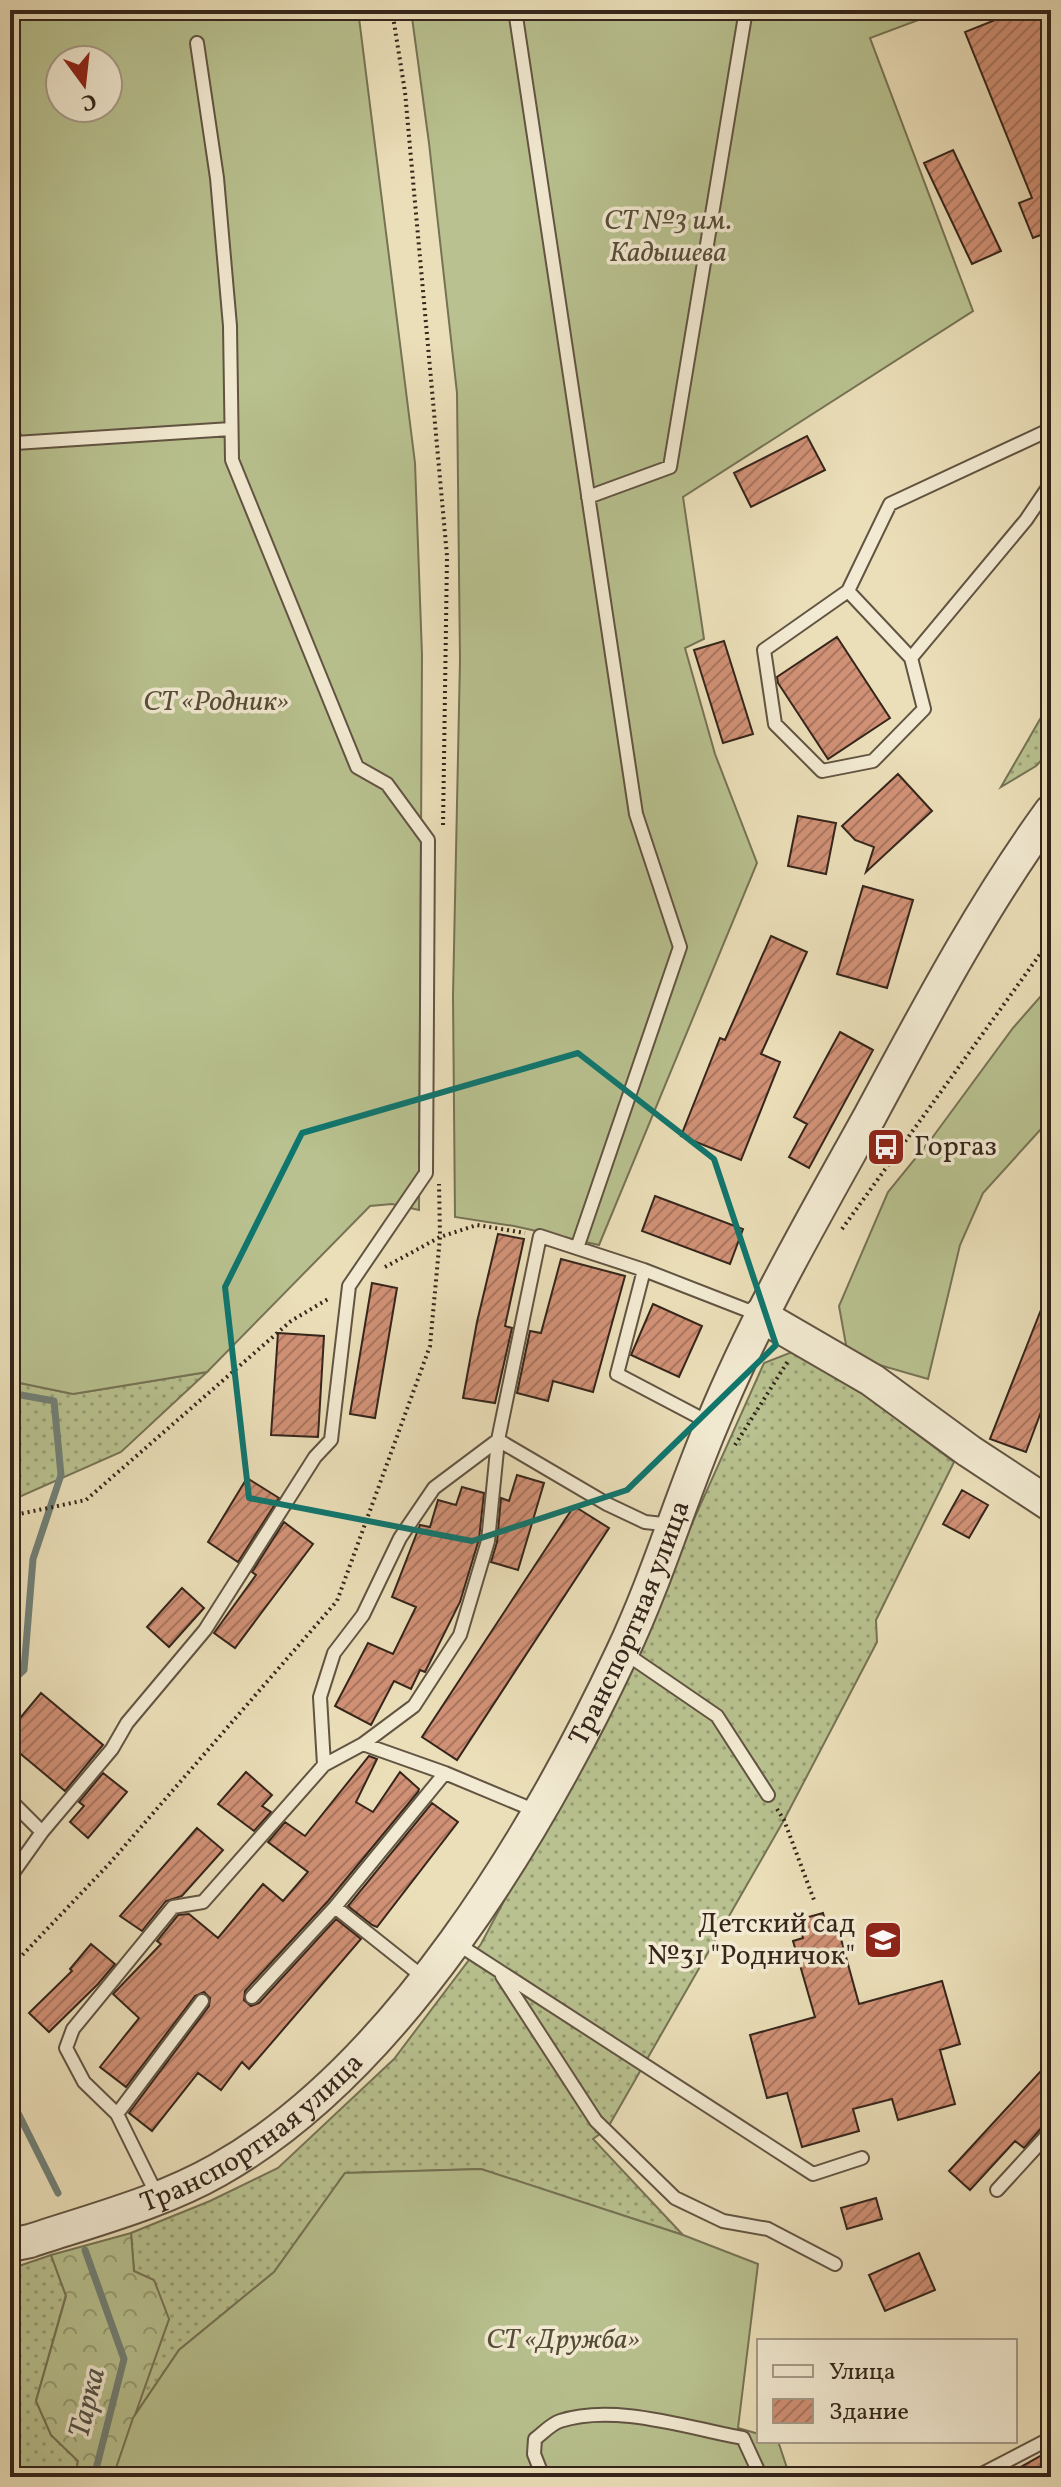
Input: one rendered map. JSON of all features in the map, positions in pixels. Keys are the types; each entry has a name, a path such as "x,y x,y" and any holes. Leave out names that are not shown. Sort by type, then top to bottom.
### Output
{"street":[{"name":"Транспортная улица","path":"17,2245 159,2198 218,2170 310,2105 427,1980 498,1881 539,1812 623,1651 712,1424 760,1315 972,930 1051,811"},
{"path":"760,1315 872,1380 969,1451 1051,1505"}],"lane":[{"path":"515,10 636,814 680,947 577,1248"},
{"path":"588,497 670,467 746,10"},
{"path":"10,1877 42,1832 112,1749 127,1723 205,1630 315,1457 331,1440 349,1286 426,1173 428,840 387,784 357,767 232,460 230,326 217,178 197,43"},
{"path":"10,418 15,443 231,429"},
{"path":"848,591 911,658 924,709 873,761 822,771 775,724 764,650 848,591 890,504 1051,429"},
{"path":"911,658 1026,520 1051,483"},
{"path":"159,2198 117,2114 84,2082 66,2048 73,2029 173,1907 203,1902 324,1765 363,1744 414,1706 460,1635 488,1541 498,1440 540,1236 644,1270 760,1315"},
{"path":"644,1270 617,1374 712,1424"},
{"path":"498,1440 607,1504 645,1522 672,1525"},
{"path":"324,1765 320,1697 334,1653 363,1615 400,1538 434,1488 498,1440"},
{"path":"623,1651 717,1716 768,1795"},
{"path":"363,1744 445,1773 539,1812"},
{"path":"252,1997 335,1907 445,1773"},
{"path":"10,1800 42,1832"},
{"path":"335,1907 427,1980"},
{"path":"453,1941 813,2174 862,2158"},
{"path":"498,1970 596,2121 675,2198 723,2221 768,2229 835,2264"},
{"path":"117,2114 202,2001"},
{"path":"997,2190 1051,2131"},
{"path":"543,2477 534,2454 535,2439 558,2422 591,2416 630,2415 743,2438 761,2477"},
{"path":"976,2477 1051,2438"}],"path":[{"path":"392,10 405,92 447,556 443,828"},
{"path":"835,1238 1051,939"},
{"path":"10,1968 109,1864 337,1601 430,1346 440,1237 439,1176"},
{"path":"12,1516 86,1500 291,1321 440,1237 477,1225 540,1236"},
{"path":"768,1795 784,1820 814,1900"}],"highlighted area":[{"path":"578,1053 714,1159 776,1345 627,1490 472,1541 249,1498 225,1287 302,1133"}],"green space":[{"name":"СТ «Родник»","path":"10,10 358,10 415,463 422,655 419,1210 392,1204 370,1206 207,1372 73,1394 10,1381"},
{"name":"СТ №3 им. Кадышева","path":"411,10 945,10 870,38 973,311 683,497 704,639 685,648 715,754 757,863 599,1245 514,1226 455,1217 453,996 460,660 457,393"},
{"path":"1051,700 1051,750 1036,766 1001,787"},
{"path":"1040,997 1051,998 1051,1118 983,1193 960,1245 928,1379 848,1356 839,1306 888,1192"},
{"path":"797,1350 838,1375 954,1462 876,1620 877,1642 784,1820 607,2129 593,2139 683,2235 481,2169 345,2173 274,2272 179,2350 133,2418 169,2319 134,2271 131,2233 210,2201 278,2168 394,2059 481,1944 621,1682 764,1363"},
{"path":"207,1372 121,1452 10,1501 10,1381 73,1394"},
{"name":"СТ «Дружба»","path":"481,2169 683,2235 758,2264 738,2428 757,2433 757,2443 779,2443 790,2477 113,2477 133,2418 179,2350 274,2272 345,2173"},
{"path":"131,2233 134,2271 154,2280 169,2319 113,2477 75,2477 78,2461 51,2435 36,2401 66,2296 51,2255"},
{"path":"51,2255 66,2295 36,2401 51,2435 78,2461 75,2477 29,2477 10,2463 10,2269"}],"building":[{"path":"1020,10 1048,10 1051,18 1050,244 1046,233 1033,238 1019,203 1032,198 965,32"},
{"path":"953,150 1001,251 972,264 924,163"},
{"path":"807,436 825,470 751,507 734,473"},
{"path":"837,637 890,718 828,759 777,677"},
{"path":"724,641 753,734 723,743 694,650"},
{"path":"898,774 932,811 866,872 874,847 855,840 842,826"},
{"path":"798,816 836,823 826,874 788,866"},
{"path":"863,886 913,900 887,988 837,974"},
{"path":"771,936 807,952 761,1054 780,1062 741,1160 681,1136 720,1038 725,1040"},
{"path":"840,1032 873,1050 809,1168 789,1157 807,1124 794,1117"},
{"path":"655,1196 743,1229 730,1264 642,1231"},
{"path":"498,1234 524,1239 505,1326 512,1328 495,1403 463,1398"},
{"path":"561,1259 625,1276 593,1392 553,1381 548,1401 517,1393 530,1331 541,1333"},
{"path":"372,1283 397,1288 375,1418 350,1414"},
{"path":"1050,1287 1051,1385 1026,1452 990,1439"},
{"path":"653,1304 702,1326 679,1377 631,1355"},
{"path":"278,1333 324,1336 318,1437 271,1435"},
{"path":"517,1475 544,1483 518,1570 491,1562 497,1542 501,1498 509,1501"},
{"path":"247,1478 279,1498 238,1562 208,1542"},
{"path":"462,1487 484,1493 479,1539 460,1602 425,1672 420,1670 411,1689 394,1681 371,1725 335,1706 368,1643 393,1654 416,1607 392,1597 420,1525 430,1527 438,1500 456,1505"},
{"path":"962,1490 988,1505 969,1538 943,1524"},
{"path":"574,1506 609,1528 457,1760 422,1737"},
{"path":"284,1522 313,1544 235,1648 214,1633 256,1575 252,1572"},
{"path":"182,1588 204,1608 169,1647 147,1627"},
{"path":"41,1693 103,1745 65,1791 10,1745 10,1730"},
{"path":"369,1756 377,1759 356,1802 373,1812 400,1772 419,1789 418,1792 328,1901 245,1991 244,2000 251,2006 259,2003 336,1919 361,1939 249,2069 242,2062 221,2090 198,2073 152,2131 129,2113 209,2006 210,1998 204,1992 195,1996 126,2087 100,2067 139,2018 113,1994 161,1944 157,1941 178,1915 189,1914 218,1938 263,1884 283,1901 308,1872 268,1842 285,1822 305,1836"},
{"path":"246,1772 272,1795 262,1806 271,1812 254,1831 218,1804"},
{"path":"103,1773 127,1792 88,1838 70,1822 84,1806 79,1802"},
{"path":"432,1803 458,1822 377,1927 372,1925 348,1906"},
{"path":"197,1828 223,1850 182,1896 166,1901 142,1931 120,1916"},
{"path":"823,1913 828,1931 838,1928 859,2004 942,1981 960,2044 940,2050 955,2104 898,2120 892,2099 853,2109 859,2131 802,2147 787,2093 767,2098 750,2035 815,2017 793,1941 803,1938 798,1920"},
{"path":"91,1944 115,1964 49,2032 29,2013 72,1971 70,1969"},
{"path":"1051,2060 1051,2122 1044,2125 1024,2148 1015,2141 970,2190 949,2171"},
{"path":"876,2198 882,2219 847,2229 841,2208"},
{"path":"919,2253 935,2290 885,2311 869,2275"},
{"path":"1051,2450 1051,2477 1003,2477"}],"waterway":[{"name":"Тарка","path":"10,1393 54,1401 61,1475 33,1559 24,1670 10,1683"},
{"name":"Тарка","path":"10,2097 58,2193"},
{"name":"Тарка","path":"85,2250 124,2359 94,2477"}],"place":[{"name":"Горгаз","path":"886,1147"},
{"name":"Детский сад №31 \"Родничок\"","path":"883,1940"}]}
